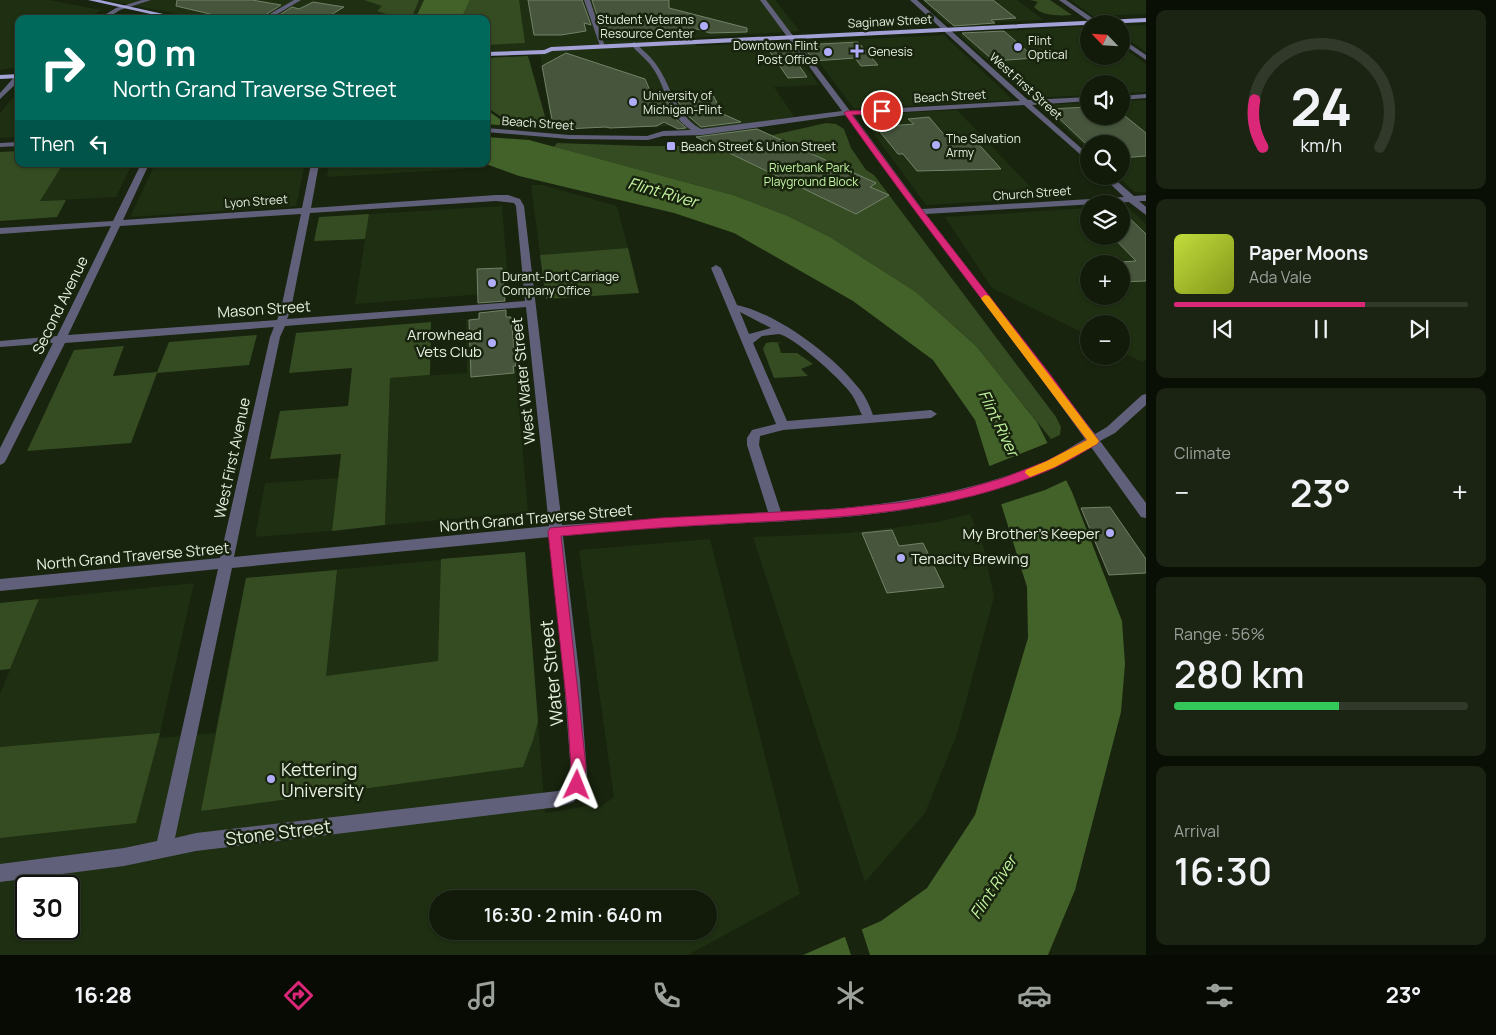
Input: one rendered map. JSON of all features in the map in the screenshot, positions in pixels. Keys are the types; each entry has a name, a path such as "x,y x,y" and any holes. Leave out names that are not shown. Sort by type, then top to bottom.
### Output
{"main road":[{"path":"91,0 164,15"},
{"name":"Saginaw Street","path":"1130,21 1146,20"},
{"name":"Saginaw Street","path":"506,51 545,52 551,48 1080,24"},
{"path":"490,49 506,51"},
{"path":"490,53 506,51"},
{"path":"0,77 15,76"}],"street":[{"path":"109,15 124,7 148,0"},
{"path":"271,15 298,0"},
{"path":"587,0 603,46"},
{"path":"763,0 919,212 1046,376 1146,513"},
{"name":"West First Street","path":"913,0 1080,152"},
{"path":"1062,0 1084,15"},
{"path":"634,44 654,64 660,73 679,117 686,124 714,139"},
{"path":"1130,46 1146,58"},
{"path":"0,97 15,80"},
{"path":"1130,97 1146,96"},
{"name":"Beach Street","path":"490,130 584,137 648,138 659,135 740,128 793,118 847,113 1080,100"},
{"name":"Beach Street","path":"648,138 660,142 714,139 772,130 803,122 813,117"},
{"path":"0,145 15,144"},
{"name":"Second Avenue","path":"0,460 144,167"},
{"name":"West First Avenue","path":"164,848 275,337 285,312 314,167"},
{"path":"1116,185 1146,212"},
{"name":"Lyon Street","path":"0,231 496,198 514,199"},
{"name":"Church Street","path":"919,212 1146,198"},
{"name":"West Water Street","path":"514,199 520,206 554,532"},
{"path":"716,268 783,426"},
{"name":"Mason Street","path":"0,344 530,304"},
{"path":"733,307 749,311 817,354 844,378 856,392 870,419"},
{"path":"748,342 751,337 766,332 783,331"},
{"name":"North Grand Traverse Street","path":"0,585 660,522 819,515 932,502 1023,476 1062,459 1118,424 1146,398"},
{"path":"776,516 753,441 754,435 762,430 783,426 931,414"},
{"name":"Water Street","path":"554,532 572,680 579,767 576,788 569,795 558,799"},
{"name":"Stone Street","path":"0,873 124,857 196,842 558,799"}],"shaded area":[{"path":"0,0 49,0 101,10 94,15 15,15 15,68 0,70"},
{"path":"106,0 424,0 417,15 183,15"},
{"name":"University of Michigan-Flint","path":"470,0 775,0 800,31 692,38 697,46 788,42 819,85 774,87 794,116 750,125 873,181 856,213 674,126 565,129 551,125 540,54 517,51 490,52 490,15 463,15"},
{"path":"922,0 1017,0 1044,20 947,24"},
{"path":"1070,0 1146,0 1146,14 1092,15"},
{"path":"1146,25 1146,52 1130,41 1130,26"},
{"path":"1080,27 1080,65 1130,65 1130,52 1146,64 1146,92 1130,93 1130,75 1080,75 1080,95 1030,98 958,34"},
{"path":"944,35 1013,100 854,109 804,42"},
{"path":"15,96 15,137 0,138 0,113"},
{"path":"1146,100 1146,192 1135,192 1127,185 1130,185 1130,135 1080,135 1080,142 1039,105 1080,103 1080,125 1130,125 1130,101"},
{"path":"957,110 1041,198 926,205 860,115"},
{"path":"61,167 131,167 116,197 39,201"},
{"path":"154,167 304,167 296,206 130,217"},
{"path":"329,167 461,167 465,169 327,177"},
{"path":"531,185 543,185 617,206 628,248 540,255"},
{"path":"502,206 509,292 355,304 369,214"},
{"path":"1080,209 1080,245 1130,245 1130,209 1146,224 1146,359 1142,362 1130,356 1130,315 1080,315 1080,332 992,288 945,217"},
{"path":"511,316 528,512 385,525 390,378 467,373 466,319"},
{"path":"339,478 332,531 255,537 265,483"},
{"path":"970,514 984,548 994,597 957,734 925,813 865,882 753,537 849,533 937,522"},
{"name":"Kettering University","path":"710,539 800,894 717,939 717,890 429,890 429,940 716,940 688,955 0,955 0,752 215,733 246,578 525,552 545,813 595,805 595,811 614,797 579,550"},
{"path":"194,583 160,733 0,747 0,694 39,599"}],"green space":[{"path":"364,0 419,0 413,15 389,15 377,11 382,6"},
{"path":"470,0 519,0 525,43 490,45 490,15 463,15"},
{"path":"1030,0 1050,0 1072,15 1046,14 1034,7 1038,2"},
{"path":"528,56 548,127 516,126 490,110 490,58"},
{"name":"Riverbank Park, Playground Block","path":"826,123 836,124 844,129 851,148 866,170 874,175 1056,417 1061,427 1060,435 1051,439 977,347 916,292 830,237 788,216 733,195 554,147 557,143 725,146"},
{"path":"15,151 15,167 61,167 40,201 66,200 57,217 0,221 0,152"},
{"path":"369,214 365,239 314,241 319,217"},
{"path":"628,248 639,293 546,299 540,255"},
{"path":"431,322 430,375 390,378 385,525 332,531 341,454 270,459 280,411 348,406 352,368 289,373 296,333"},
{"path":"257,335 249,365 157,373 131,443 27,451 74,350 124,346 113,376 157,372 169,342"},
{"path":"773,342 784,343 778,343 781,353 797,353 813,364 801,369 808,376 774,378 763,349 766,343"},
{"path":"525,552 538,722 523,767 201,811 246,578 337,570 326,676 438,661 441,559"},
{"path":"39,599 10,669 0,670 0,603"},
{"path":"160,733 136,823 0,838 0,747"}],"water":[{"path":"424,0 470,0 463,15 417,15"},
{"name":"Flint River","path":"490,112 529,140 733,195 788,216 830,237 916,292 977,347 1037,422 1072,492 1122,621 1125,664 1121,712 1075,890 1048,955 803,955 881,921 927,888 975,815 1028,638 1027,587 975,420 933,360 853,301 734,233 674,213 519,176 490,165"}],"pier":[{"path":"490,124 511,126 529,140 490,137"},
{"path":"1050,442 1069,479 1045,490 999,505 987,467"},
{"path":"861,927 870,955 851,955 844,934"}],"building":[{"path":"177,0 252,0 281,5 265,15 214,15 176,6"},
{"path":"528,0 582,0 591,25 584,23 586,31 561,35 534,35"},
{"path":"592,0 669,0 669,8 747,28 747,32 710,33 697,29 623,36 601,28"},
{"path":"924,0 993,0 1016,18 991,20 995,23 954,26"},
{"path":"313,2 344,7 331,15 279,15 292,7 299,9"},
{"path":"1004,31 1035,58 994,61 962,33"},
{"path":"858,42 878,65 861,66 855,58 814,61 802,45"},
{"path":"766,46 791,46 803,61 796,61 807,77 788,78"},
{"path":"566,53 645,79 652,95 664,94 675,118 686,128 678,129 664,122 657,126 610,128 565,129 553,125 542,66"},
{"path":"703,92 705,96 713,95 723,114 741,122 701,127 684,112 674,94"},
{"path":"1080,107 1080,125 1130,125 1130,120 1146,133 1146,156 1130,157 1130,135 1080,135 1080,138 1049,109"},
{"name":"The Salvation Army","path":"929,117 946,137 950,137 953,140 974,139 1001,169 917,171 903,154 898,154 876,127 914,124 908,119"},
{"path":"757,129 876,183 870,187 889,195 856,214 696,137"},
{"path":"1130,219 1146,234 1146,281 1130,282 1130,261 1136,261 1121,245 1130,245"},
{"name":"Durant-Dort Carriage Company Office","path":"502,268 505,301 478,303 477,269"},
{"name":"Arrowhead Vets Club","path":"506,310 506,317 511,317 516,366 513,366 514,373 471,377 469,320 479,319 479,313"},
{"name":"My Brother's Keeper","path":"1110,507 1146,559 1146,573 1109,575 1081,508"},
{"name":"Tenacity Brewing","path":"892,530 899,546 923,543 944,587 887,593 862,533"}],"slow traffic":[{"path":"985,298 1046,376 1093,441 1073,453 1030,473"}],"place":[{"name":"Student Veterans Resource Center","path":"704,26"},
{"name":"Flint Optical","path":"1018,47"},
{"name":"Genesis","path":"857,51"},
{"name":"Downtown Flint Post Office","path":"828,52"},
{"name":"University of Michigan-Flint","path":"633,102"},
{"name":"The Salvation Army","path":"936,145"},
{"name":"Beach Street & Union Street","path":"671,146"},
{"name":"Durant-Dort Carriage Company Office","path":"492,283"},
{"name":"Arrowhead Vets Club","path":"492,343"},
{"name":"My Brother's Keeper","path":"1110,533"},
{"name":"Tenacity Brewing","path":"901,558"},
{"name":"Kettering University","path":"271,779"}],"route":[{"path":"577,785 579,767 572,680 554,532 660,522 838,514 932,502 990,487 1039,470 1093,441 1046,376 910,200 847,113 882,111"}]}
